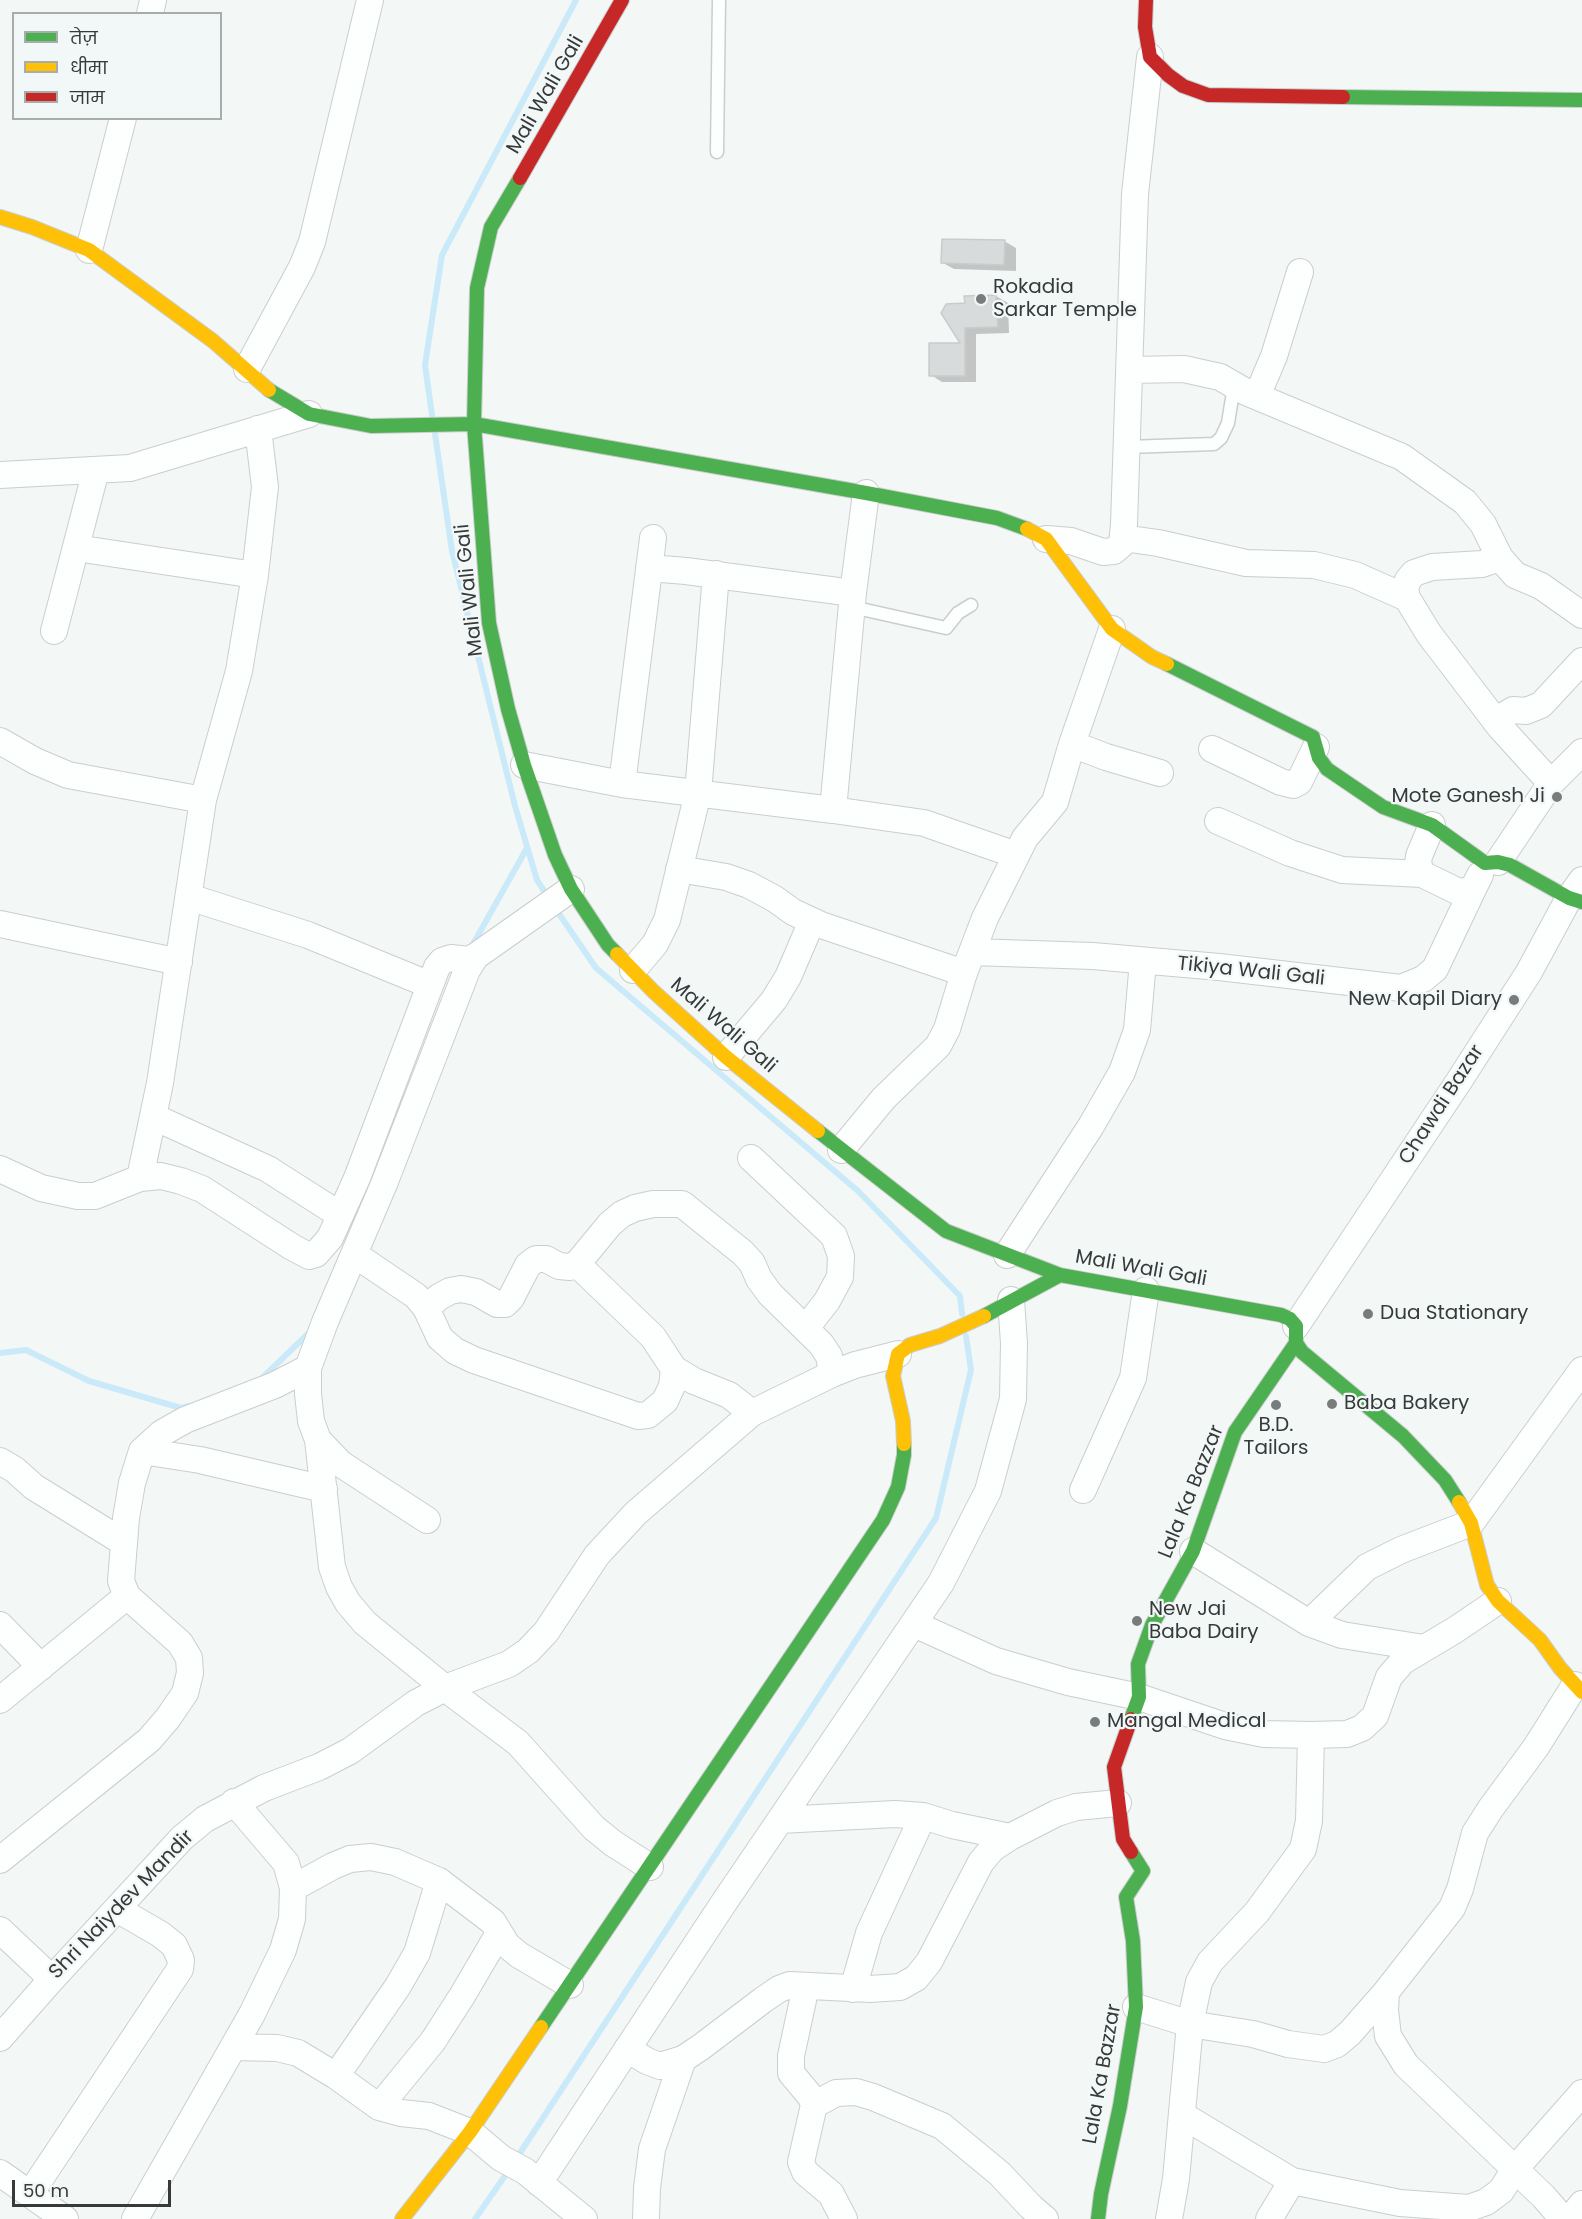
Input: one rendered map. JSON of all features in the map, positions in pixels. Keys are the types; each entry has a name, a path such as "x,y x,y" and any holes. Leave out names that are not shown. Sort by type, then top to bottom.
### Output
{"street":[{"path":"247,369 302,267 312,242 370,0"},
{"name":"Mali Wali Gali","path":"622,0 491,227 477,288 474,424 489,622 508,709 524,765 555,855 563,894 652,991 726,1057 946,1231 1060,1275 1281,1315 1290,1319 1302,1353 1402,1436 1445,1480 1471,1523 1487,1585 1498,1601 1540,1640 1579,1689"},
{"path":"0,217 89,250 213,341 272,393 309,414 371,426 474,424 997,518 1046,539 1071,541 1103,552 1114,551 1122,544 1123,538 1135,194 1150,57 1145,27 1146,0"},
{"path":"1150,57 1183,86 1208,95 1582,100"},
{"path":"89,250 122,120"},
{"path":"1245,391 1274,356 1300,272"},
{"path":"1130,370 1184,369 1220,376 1245,391 1402,457 1465,502 1483,524 1500,558 1515,576 1541,586 1582,615"},
{"path":"0,475 130,468 309,414"},
{"path":"140,1178 154,1117 203,800 239,671 255,575 265,487 258,429"},
{"path":"54,631 96,470"},
{"path":"833,810 853,600 866,493"},
{"path":"622,784 653,538"},
{"path":"1123,538 1158,543 1246,563 1314,565 1355,575 1407,598"},
{"path":"1046,539 1112,629 1152,657 1313,737 1319,758 1327,768 1339,779 1383,807 1432,825 1492,862 1510,865 1578,893"},
{"path":"76,548 255,575"},
{"path":"1500,558 1482,564 1432,567 1414,573 1405,589 1407,598 1429,634 1495,721 1551,783"},
{"path":"649,568 716,574 853,600"},
{"path":"633,970 655,944 667,920 698,793 716,574"},
{"path":"841,1150 884,1098 938,1046 947,1029 985,918 1025,838 1055,802 1072,744 1112,629"},
{"path":"1495,721 1513,710 1526,711 1541,705 1582,661"},
{"path":"0,741 34,762 68,775 203,800"},
{"path":"1072,744 1160,773"},
{"path":"1212,749 1281,782 1293,785 1299,782 1316,747"},
{"name":"Tikiya Wali Gali","path":"680,869 726,877 749,885 812,921 968,963 1093,956 1401,987 1423,980 1435,969 1474,887 1551,783 1582,753"},
{"path":"524,765 622,784 924,823 1016,855"},
{"path":"1218,821 1290,853 1342,870 1422,874 1459,892 1474,887"},
{"path":"1422,874 1418,864 1419,856 1432,825"},
{"name":"Chawdi Bazar","path":"1296,1334 1578,893"},
{"path":"0,1169 42,1188 78,1196 95,1196 140,1178 161,1176 181,1180 202,1189 292,1247 309,1256 316,1254 324,1247 357,1178 437,967 442,961 465,958 563,894"},
{"path":"189,897 308,934 430,985"},
{"path":"726,1057 774,1000 788,977 812,921"},
{"path":"0,924 179,962"},
{"path":"465,958 467,970 384,1184 325,1322 308,1368 311,1421 318,1440 332,1567 348,1603 365,1623 518,1743 594,1828 650,1867"},
{"path":"1007,1255 1091,1126 1122,1072 1137,1030 1143,961"},
{"path":"154,1117 268,1169 340,1215"},
{"path":"751,1158 834,1236 841,1256 840,1277 827,1301 806,1328"},
{"path":"357,1178 384,1184"},
{"path":"426,1308 438,1297 461,1289 476,1293 497,1304 505,1304 511,1298 528,1265 536,1259 570,1267 577,1264 610,1224 622,1214 653,1204 682,1204 743,1253 752,1263 759,1279 770,1294 806,1328 829,1356 832,1374"},
{"path":"354,1254 416,1296 426,1308 440,1338 455,1351 496,1367 638,1416 648,1415 664,1401 672,1386 674,1369"},
{"path":"577,1264 594,1278 621,1309 653,1337 674,1369 694,1381 729,1395 752,1413"},
{"path":"402,2219 470,2132 883,1520 898,1486 904,1455 903,1421 893,1376 898,1354 910,1346 940,1336 1002,1306 1060,1275"},
{"path":"1083,1490 1133,1378 1146,1290"},
{"path":"532,2177 627,2049 941,1583 987,1491 1012,1399 1014,1343 1002,1306"},
{"name":"Lala Ka Bazzar","path":"1098,2219 1136,2007 1133,1941 1126,1897 1143,1871 1123,1839 1114,1767 1139,1697 1138,1664 1152,1625 1193,1551 1235,1432 1296,1334"},
{"name":"Shri Naiydev Mandir","path":"0,2038 182,1838 206,1819 234,1802 350,1751 416,1703 445,1688 509,1664 528,1651 546,1632 597,1555 636,1512 752,1413 832,1374 855,1365 898,1354"},
{"path":"0,1860 149,1740 185,1693 190,1673 189,1658 180,1643 127,1596 121,1581 123,1542 132,1483 142,1451 162,1433 185,1420 274,1385 308,1368"},
{"path":"1310,1623 1367,1567 1401,1550 1471,1523 1582,1370"},
{"path":"318,1440 341,1464 427,1520"},
{"path":"142,1451 200,1460 324,1489"},
{"path":"0,1461 15,1470 34,1487 123,1542"},
{"path":"1193,1551 1310,1623 1342,1635 1424,1648"},
{"path":"0,1700 127,1596"},
{"path":"914,1624 996,1661 1068,1682 1139,1697 1225,1726 1264,1734 1347,1734 1362,1728 1375,1716 1389,1677 1403,1661 1498,1601"},
{"path":"0,1625 40,1667"},
{"path":"1136,2007 1190,2024 1253,2034 1288,2044 1324,2049 1337,2044 1350,2033 1386,1992 1452,1908 1460,1889 1475,1833 1579,1689"},
{"path":"1169,2219 1176,2179 1190,2024 1199,1982 1210,1962 1257,1912 1303,1849 1310,1821 1311,1735"},
{"path":"135,2219 252,2014 283,1950 292,1919 293,1888 286,1863 234,1802"},
{"path":"627,2049 660,2066 683,2059 778,1989 790,1985 853,1989 900,1987 916,1978 929,1962 981,1862 993,1848 1057,1813 1076,1807 1118,1803"},
{"path":"780,1820 895,1814 923,1816 952,1825 1010,1837"},
{"path":"853,1989 869,1933 923,1816"},
{"path":"293,1888 350,1859 371,1857 395,1862 438,1881 493,1922 507,1945 519,1955 570,1985"},
{"path":"336,2076 398,1986 417,1953 438,1881"},
{"path":"30,2194 180,1969 181,1960 174,1945 117,1909"},
{"path":"0,1930 52,1979"},
{"path":"379,2107 433,2041 499,1933"},
{"path":"806,1986 791,2056 791,2073 811,2097 814,2105 801,2162 804,2172 831,2194 844,2219"},
{"path":"1386,1992 1384,2010 1388,2036 1406,2065 1515,2169 1563,2219"},
{"path":"233,2047 277,2048 298,2053 336,2076 379,2107 401,2113 429,2116 470,2132 501,2158 532,2177 567,2214"},
{"path":"646,2219 652,2149 683,2059"},
{"path":"814,2105 836,2093 856,2092 942,2126 1000,2174 1045,2219"},
{"path":"1182,2115 1292,2181 1384,2210 1469,2208 1486,2202 1501,2191 1515,2169 1582,2093"},
{"path":"0,2173 65,2219"},
{"path":"1269,2219 1292,2181"},
{"path":"1570,2219 1582,2204"}],"lane":[{"path":"717,152 719,0"},
{"path":"1127,447 1214,444 1221,438 1245,391"},
{"path":"853,600 946,628 958,613 971,605"}],"building":[{"path":"942,239 1005,240 1004,265 941,263"},
{"path":"996,295 998,327 965,328 965,376 929,376 929,343 960,343 941,313 946,304 965,303 964,296"}],"waterway":[{"path":"432,415 425,365 442,255 576,0"},
{"path":"435,434 452,551 515,806 537,880 548,897"},
{"path":"472,946 527,848"},
{"path":"555,908 596,968 858,1191 960,1296 962,1314"},
{"path":"260,1380 311,1331"},
{"path":"516,2159 936,1518 971,1370 966,1336"},
{"path":"0,1353 26,1350 89,1381 181,1408 189,1406"},
{"path":"475,2219 509,2170"}],"traffic: fast":[{"path":"1343,97 1582,100"},
{"path":"520,178 491,227 477,288 474,424 489,623 508,709 524,765 555,855 571,889 608,945 617,954"},
{"path":"269,390 309,414 371,426 474,424 866,493 997,518 1027,529"},
{"path":"1167,664 1313,737 1319,758 1327,769 1383,807 1432,825 1485,863 1498,862 1510,865 1569,898 1582,902"},
{"path":"818,1131 946,1231 1060,1275 1281,1315 1290,1319 1296,1326 1296,1343 1302,1352 1403,1436 1445,1480 1459,1502"},
{"path":"984,1316 1060,1275"},
{"path":"1131,1719 1139,1697 1138,1664 1152,1625 1193,1551 1235,1432 1296,1343"},
{"path":"541,2027 883,1520 898,1487 904,1444"},
{"path":"1098,2219 1136,2007 1133,1941 1126,1897 1143,1871 1131,1852"}],"traffic: slow":[{"path":"0,217 89,250 213,341 269,390"},
{"path":"1027,529 1046,539 1112,629 1152,657 1167,664"},
{"path":"617,954 653,991 726,1057 818,1131"},
{"path":"904,1444 903,1421 893,1376 898,1354 910,1345 940,1336 984,1316"},
{"path":"1459,1502 1471,1523 1487,1585 1498,1601 1540,1640 1560,1668 1582,1692"},
{"path":"402,2219 470,2132 541,2027"}],"traffic: jam":[{"path":"520,178 622,0"},
{"path":"1146,0 1145,27 1150,57 1183,86 1208,95 1343,97"},
{"path":"1131,1719 1114,1767 1123,1839 1131,1852"}],"place":[{"name":"Rokadia Sarkar Temple","path":"981,299"},
{"name":"Mote Ganesh Ji","path":"1557,797"},
{"name":"New Kapil Diary","path":"1514,1000"},
{"name":"Dua Stationary","path":"1368,1314"},
{"name":"Baba Bakery","path":"1332,1404"},
{"name":"B.D. Tailors","path":"1276,1405"},
{"name":"New Jai Baba Dairy","path":"1137,1621"},
{"name":"Mangal Medical","path":"1095,1722"}]}
